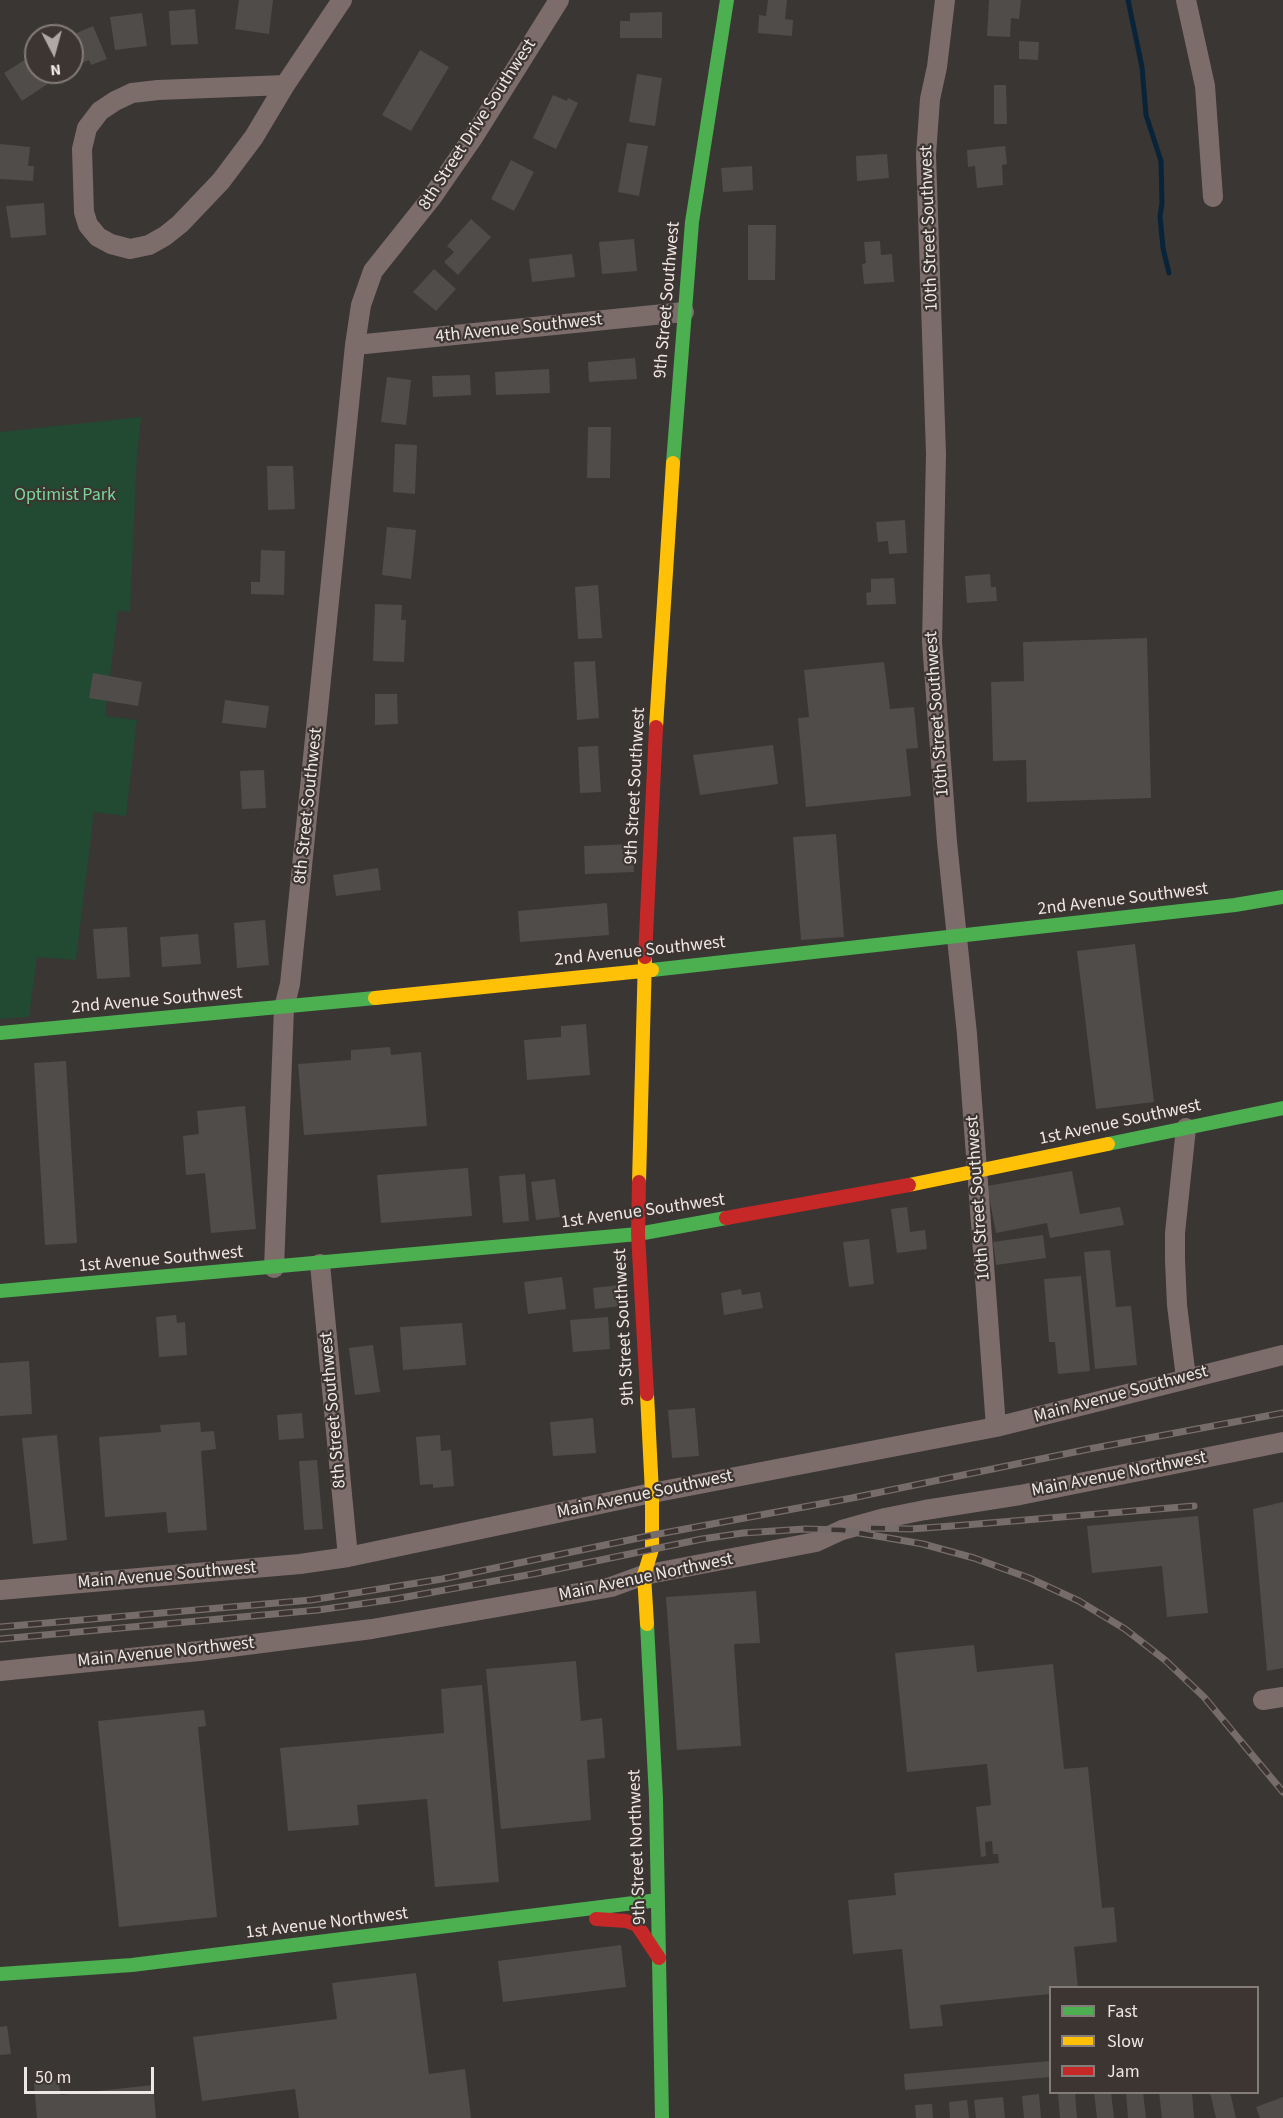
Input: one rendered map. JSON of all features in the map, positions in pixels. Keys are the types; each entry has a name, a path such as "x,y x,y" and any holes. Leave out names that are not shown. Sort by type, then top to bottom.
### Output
{"street":[{"path":"285,85 132,93 100,111 87,128 82,149 84,212 88,225 98,237 122,248 130,249 148,245 165,236 180,224 221,181 254,137 285,85 342,0"},
{"name":"8th Street Drive Southwest","path":"355,345 361,305 373,271 438,189 560,0"},
{"name":"9th Street Southwest","path":"644,1575 652,1548 652,1493 638,1234 639,1146 644,970 660,657 684,312 694,212 727,0"},
{"name":"10th Street Southwest","path":"945,0 928,121 926,155 936,454 932,642 946,842 967,1034 996,1427"},
{"path":"1186,0 1205,86 1213,197"},
{"name":"4th Avenue Southwest","path":"355,345 684,312"},
{"name":"8th Street Southwest","path":"274,1268 284,1008 293,960 355,345"},
{"name":"2nd Avenue Southwest","path":"0,1033 284,1008 956,937 1227,906 1283,897"},
{"name":"1st Avenue Southwest","path":"0,1291 638,1234 729,1219 976,1171 1283,1108"},
{"path":"1186,1128 1175,1233 1175,1260 1177,1305 1186,1378"},
{"name":"8th Street Southwest","path":"320,1264 348,1557"},
{"name":"Main Avenue Southwest","path":"0,1590 300,1564 348,1557 652,1493 996,1427 1283,1355"},
{"name":"Main Avenue Northwest","path":"0,1671 199,1651 372,1629 611,1587 644,1575 816,1542 842,1530 925,1510 1031,1493 1283,1442"},
{"name":"9th Street Northwest","path":"644,1575 656,1798 662,2118"},
{"path":"1263,1700 1283,1696"},
{"name":"1st Avenue Northwest","path":"0,1974 132,1965 658,1900"},
{"path":"547,1914 632,1922 647,1938 659,1959"}],"green space":[{"name":"Optimist Park","path":"141,417 137,455 130,612 118,611 105,716 137,720 126,816 94,812 76,960 37,957 29,1017 0,1019 0,432"}],"building":[{"path":"239,0 273,0 269,34 235,29"},
{"path":"768,0 787,0 785,19 793,20 792,36 758,33 759,15 766,16"},
{"path":"989,0 1021,0 1019,19 1011,18 1010,37 987,36"},
{"path":"195,9 198,44 171,45 169,11"},
{"path":"662,12 662,38 620,38 620,21 630,21 630,13"},
{"path":"142,13 147,46 115,50 110,17"},
{"path":"93,26 107,59 91,65 89,60 84,62 84,30"},
{"path":"1019,41 1039,42 1038,60 1019,59"},
{"path":"420,50 449,67 411,131 382,115"},
{"path":"24,60 24,84 48,84 22,101 4,73"},
{"path":"637,74 662,78 655,126 629,122"},
{"path":"994,85 1006,85 1007,124 994,124"},
{"path":"553,95 578,103 556,149 533,138"},
{"path":"627,143 648,146 639,196 618,192"},
{"path":"0,144 30,147 28,166 34,166 33,181 0,179"},
{"path":"1005,146 1007,164 1002,165 1003,185 977,188 975,166 968,167 967,150"},
{"path":"887,154 889,178 857,181 856,156"},
{"path":"511,160 534,172 514,211 491,199"},
{"path":"752,166 753,190 723,192 721,168"},
{"path":"44,203 46,235 11,238 6,206"},
{"path":"471,219 491,237 458,275 444,262 454,252 447,246"},
{"path":"748,225 776,225 775,280 748,280"},
{"path":"634,239 637,271 602,274 599,242"},
{"path":"880,241 881,255 892,254 894,282 864,284 862,264 866,263 864,242"},
{"path":"572,254 575,277 532,282 529,259"},
{"path":"434,269 456,289 436,311 413,292"},
{"path":"635,358 637,379 589,382 588,362"},
{"path":"549,369 550,393 496,395 495,372"},
{"path":"470,375 471,395 433,397 432,376"},
{"path":"387,377 411,380 406,425 381,422"},
{"path":"588,427 611,427 610,478 587,478"},
{"path":"395,444 417,445 415,494 393,492"},
{"path":"267,466 293,466 295,509 268,510"},
{"path":"905,520 907,553 889,554 888,541 878,542 876,522"},
{"path":"387,527 416,530 411,579 382,575"},
{"path":"261,550 285,551 284,595 251,594 251,582 260,582"},
{"path":"990,574 991,587 996,587 997,601 967,603 965,576"},
{"path":"894,578 896,604 867,605 866,593 871,592 871,579"},
{"path":"598,585 602,638 578,639 575,587"},
{"path":"375,604 402,605 401,620 406,620 404,662 373,661"},
{"path":"1147,638 1151,798 1027,802 1026,760 993,761 991,682 1024,681 1023,642"},
{"path":"595,661 599,718 577,720 574,662"},
{"path":"884,662 890,709 914,707 918,748 906,749 911,796 806,807 798,718 809,717 804,670"},
{"path":"93,673 142,682 138,706 89,698"},
{"path":"375,694 397,694 398,724 375,725"},
{"path":"225,700 269,706 266,728 222,723"},
{"path":"773,745 778,784 700,795 693,755"},
{"path":"598,746 601,792 580,793 578,747"},
{"path":"264,770 266,808 242,809 240,771"},
{"path":"836,834 844,937 801,940 793,837"},
{"path":"633,844 634,872 585,874 584,846"},
{"path":"378,868 381,890 336,896 333,875"},
{"path":"607,903 609,935 520,942 518,911"},
{"path":"265,920 269,965 237,968 234,923"},
{"path":"127,927 130,977 97,979 93,929"},
{"path":"198,934 201,964 162,967 160,937"},
{"path":"1135,944 1154,1102 1096,1109 1077,951"},
{"path":"586,1024 590,1075 527,1080 524,1040 561,1037 561,1026"},
{"path":"390,1047 391,1055 421,1052 427,1126 304,1135 298,1064 351,1060 351,1050"},
{"path":"66,1061 77,1243 45,1245 34,1063"},
{"path":"245,1106 256,1229 211,1233 205,1173 186,1175 183,1136 199,1134 197,1111"},
{"path":"468,1168 472,1216 381,1223 377,1175"},
{"path":"1072,1171 1080,1214 1120,1207 1124,1225 1050,1238 1047,1223 996,1233 987,1186"},
{"path":"525,1174 529,1221 503,1223 499,1176"},
{"path":"555,1179 560,1217 536,1220 531,1182"},
{"path":"907,1207 910,1232 925,1230 927,1249 897,1253 891,1209"},
{"path":"1043,1235 1046,1258 996,1265 993,1242"},
{"path":"869,1239 874,1284 849,1287 843,1242"},
{"path":"1110,1250 1116,1307 1131,1306 1137,1365 1095,1369 1084,1252"},
{"path":"1081,1276 1090,1371 1058,1374 1055,1342 1049,1342 1044,1279"},
{"path":"562,1277 566,1309 528,1314 524,1282"},
{"path":"620,1285 621,1306 595,1309 593,1288"},
{"path":"741,1289 742,1295 760,1292 763,1308 724,1315 721,1293"},
{"path":"176,1315 177,1323 185,1322 187,1355 159,1357 156,1317"},
{"path":"608,1317 610,1349 573,1352 570,1320"},
{"path":"462,1323 466,1365 403,1370 400,1327"},
{"path":"373,1345 380,1392 355,1395 349,1348"},
{"path":"29,1361 32,1414 0,1416 0,1363"},
{"path":"695,1408 699,1456 672,1458 668,1410"},
{"path":"302,1413 304,1438 279,1440 277,1415"},
{"path":"593,1418 596,1453 553,1456 550,1422"},
{"path":"200,1422 201,1432 214,1431 216,1449 201,1451 207,1530 168,1533 166,1512 105,1517 99,1437 161,1432 160,1425"},
{"path":"57,1435 67,1540 33,1544 22,1438"},
{"path":"440,1435 441,1451 451,1450 454,1486 433,1488 433,1484 420,1485 416,1437"},
{"path":"317,1460 323,1529 304,1530 299,1461"},
{"path":"1283,1502 1283,1668 1267,1671 1253,1509"},
{"path":"1198,1516 1208,1613 1167,1617 1162,1566 1092,1573 1087,1526"},
{"path":"756,1591 760,1643 734,1644 741,1746 677,1750 666,1597"},
{"path":"974,1645 977,1672 1053,1664 1064,1769 1088,1767 1102,1908 1114,1907 1117,1942 1074,1947 1078,1986 1049,1986 1049,1994 940,2005 943,2026 910,2029 902,1949 853,1954 848,1900 896,1895 894,1873 999,1863 998,1854 993,1854 992,1841 985,1842 986,1856 981,1857 976,1807 991,1805 987,1764 907,1772 895,1653"},
{"path":"576,1661 581,1721 602,1718 605,1758 587,1760 591,1820 501,1829 486,1669"},
{"path":"482,1685 499,1882 435,1887 427,1799 357,1805 359,1825 288,1831 280,1748 444,1733 441,1689"},
{"path":"204,1710 206,1726 198,1727 217,1917 119,1927 98,1721"},
{"path":"621,1945 626,1987 503,2002 498,1961"},
{"path":"416,1973 429,2074 465,2069 471,2118 299,2118 295,2089 202,2101 193,2037 337,2019 332,1983"},
{"path":"7,2026 11,2054 0,2055 0,2027"},
{"path":"1049,2061 1049,2077 905,2090 904,2074"},
{"path":"58,2080 61,2095 153,2085 156,2118 37,2118 34,2083"},
{"path":"1039,2094 1041,2118 1024,2118 1022,2096"},
{"path":"1058,2094 1075,2094 1077,2118 1060,2118"},
{"path":"1094,2094 1111,2094 1114,2118 1097,2118"},
{"path":"1126,2094 1143,2094 1146,2118 1128,2118"},
{"path":"1159,2094 1192,2094 1194,2118 1162,2118"},
{"path":"1210,2094 1230,2094 1236,2118 1216,2118"},
{"path":"1003,2097 1005,2118 976,2118 974,2100"},
{"path":"1283,2097 1283,2118 1260,2118 1256,2107"},
{"path":"967,2100 969,2118 950,2118 949,2102"},
{"path":"932,2104 933,2118 916,2118 915,2105"}],"waterway":[{"path":"1128,0 1142,67 1146,115 1161,161 1160,216 1163,248 1169,273"}],"railway":[{"path":"0,1627 311,1600 442,1579 653,1535 1283,1413"},
{"path":"871,1528 911,1529 1194,1506"},
{"path":"0,1639 318,1610 395,1599 533,1574 702,1539 743,1533 805,1529 842,1530 923,1544 974,1558 1029,1578 1079,1601 1125,1629 1165,1660 1204,1697 1283,1792"}],"traffic: fast":[{"path":"673,463 692,222 727,0"},
{"path":"652,970 1235,905 1283,897"},
{"path":"0,1033 375,998"},
{"path":"1108,1144 1283,1108"},
{"path":"0,1291 638,1234 726,1218"},
{"path":"647,1624 656,1798 662,2118"},
{"path":"0,1974 132,1965 658,1900"}],"traffic: slow":[{"path":"656,727 673,463"},
{"path":"639,1182 645,957"},
{"path":"375,998 652,970"},
{"path":"909,1185 1108,1144"},
{"path":"647,1394 652,1493 652,1549 644,1575 647,1624"}],"traffic: jam":[{"path":"645,957 656,727"},
{"path":"639,1182 638,1234 647,1394"},
{"path":"726,1218 909,1185"},
{"path":"596,1919 626,1921 637,1925 659,1958"}]}
